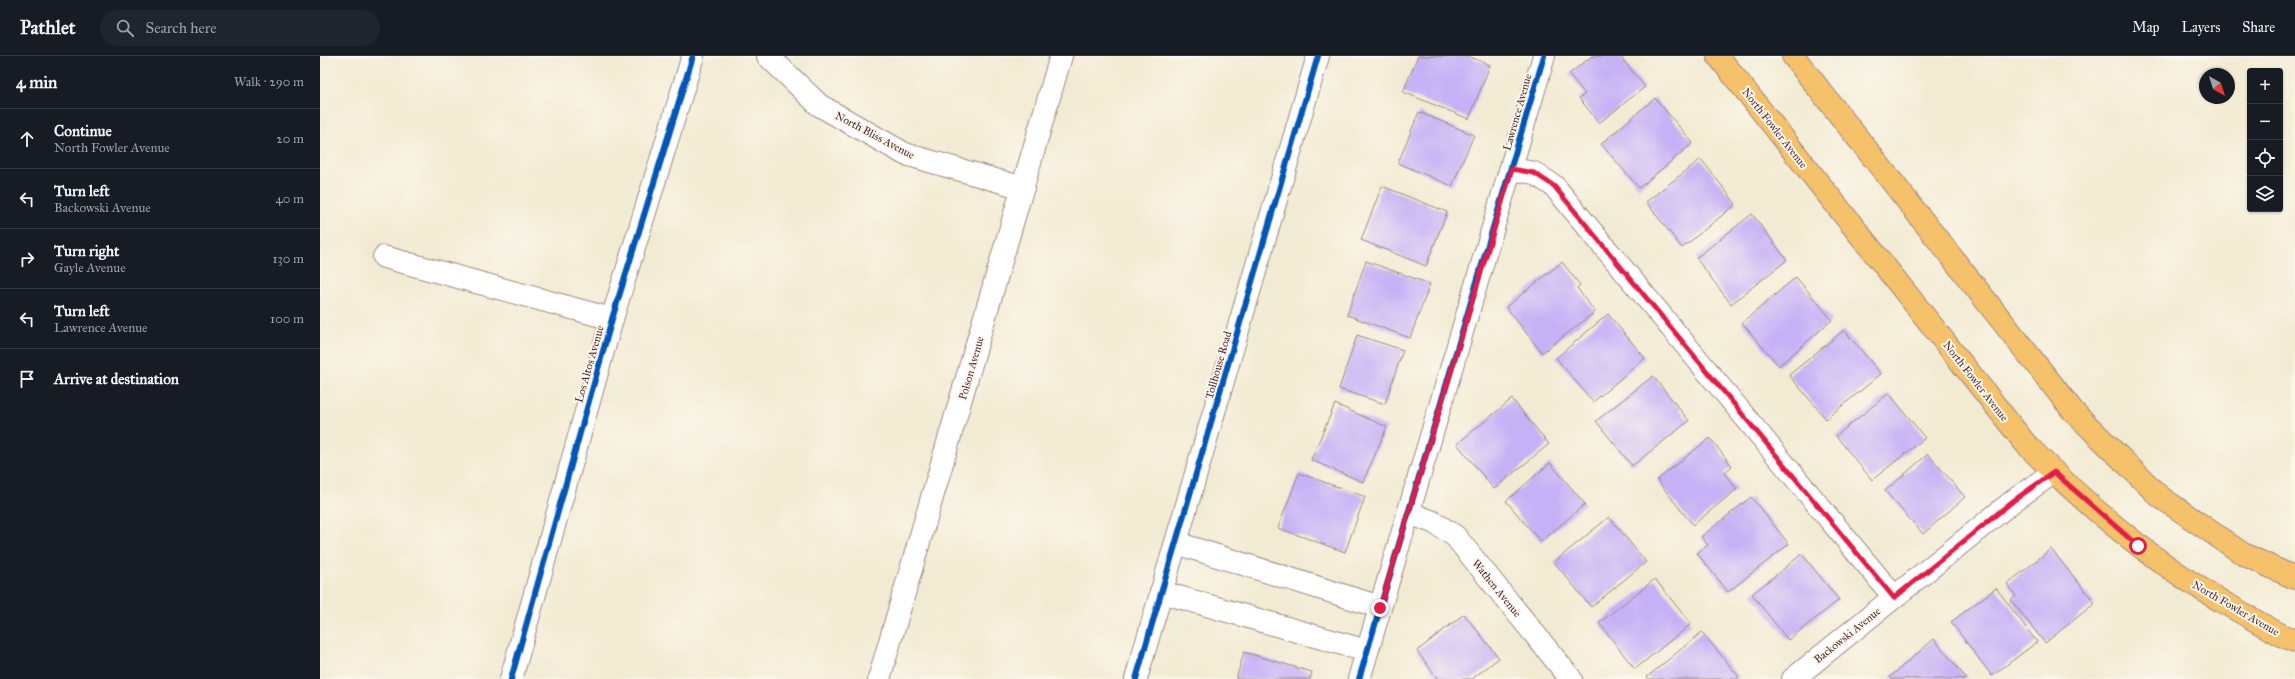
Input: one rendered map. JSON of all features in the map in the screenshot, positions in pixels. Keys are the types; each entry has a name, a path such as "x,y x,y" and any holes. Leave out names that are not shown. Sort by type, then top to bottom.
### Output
{"main road":[{"name":"North Fowler Avenue","path":"1718,56 2025,443 2054,472 2138,546 2212,597 2295,640"},
{"path":"1793,56 2073,411 2159,496 2243,554 2295,578"}],"street":[{"name":"Los Altos Avenue","path":"511,679 612,319 693,56"},
{"name":"North Bliss Avenue","path":"768,56 819,105 905,154 1023,188"},
{"name":"Polson Avenue","path":"880,679 1061,56"},
{"name":"Tollhouse Road","path":"1136,679 1318,56"},
{"name":"Lawrence Avenue","path":"1359,679 1512,169 1544,56"},
{"path":"1512,169 1534,173 1554,186 1894,598"},
{"path":"384,257 612,319"},
{"name":"Backowski Avenue","path":"1792,679 2013,501 2054,472"},
{"name":"Wathen Avenue","path":"1409,513 1433,522 1455,536 1571,679"},
{"path":"1176,543 1380,608"},
{"path":"1162,592 1367,651"}],"building":[{"path":"1418,56 1468,56 1490,65 1469,119 1403,92"},
{"path":"1592,56 1620,56 1645,87 1599,123 1579,98 1585,94 1569,74"},
{"path":"1655,98 1693,143 1639,188 1601,144"},
{"path":"1419,112 1474,135 1452,186 1398,163"},
{"path":"1701,159 1736,204 1682,248 1646,202"},
{"path":"1382,186 1447,212 1426,266 1361,240"},
{"path":"1752,214 1787,260 1731,304 1696,258"},
{"path":"1366,261 1430,284 1410,338 1347,315"},
{"path":"1562,262 1580,285 1577,288 1595,312 1542,353 1506,307"},
{"path":"1796,277 1832,320 1779,366 1742,323"},
{"path":"1608,314 1645,358 1593,402 1556,358"},
{"path":"1844,330 1881,374 1826,419 1789,375"},
{"path":"1357,335 1403,350 1385,404 1339,389"},
{"path":"1653,376 1689,421 1632,466 1596,421"},
{"path":"1889,393 1925,438 1872,480 1836,436"},
{"path":"1512,399 1549,444 1494,489 1457,444"},
{"path":"1335,404 1387,427 1363,482 1311,460"},
{"path":"1710,438 1732,466 1724,473 1737,489 1693,525 1657,480"},
{"path":"1928,454 1965,497 1923,534 1885,491"},
{"path":"1550,463 1585,504 1541,542 1506,501"},
{"path":"1299,473 1365,497 1345,552 1278,528"},
{"path":"1751,497 1789,544 1728,592 1697,553 1708,545 1701,537"},
{"path":"1609,517 1646,562 1591,607 1554,562"},
{"path":"2051,549 2095,603 2045,643 2011,600 2016,596 2007,584"},
{"path":"1802,554 1839,600 1788,640 1752,594"},
{"path":"1655,579 1691,624 1635,669 1599,623"},
{"path":"1996,588 2037,642 1992,676 1951,622"},
{"path":"1464,614 1499,658 1472,679 1438,679 1417,651"},
{"path":"1702,632 1739,677 1736,679 1649,679 1647,677"},
{"path":"1934,639 1967,679 1892,679 1890,677"},
{"path":"1244,652 1312,672 1310,679 1236,679"}],"cycle path":[{"path":"511,679 612,319 693,56"},
{"path":"1136,679 1318,56"},
{"path":"1359,679 1544,56"}],"route":[{"path":"1380,608 1512,169 1534,173 1554,186 1894,598 2013,501 2054,472 2138,546"}]}
